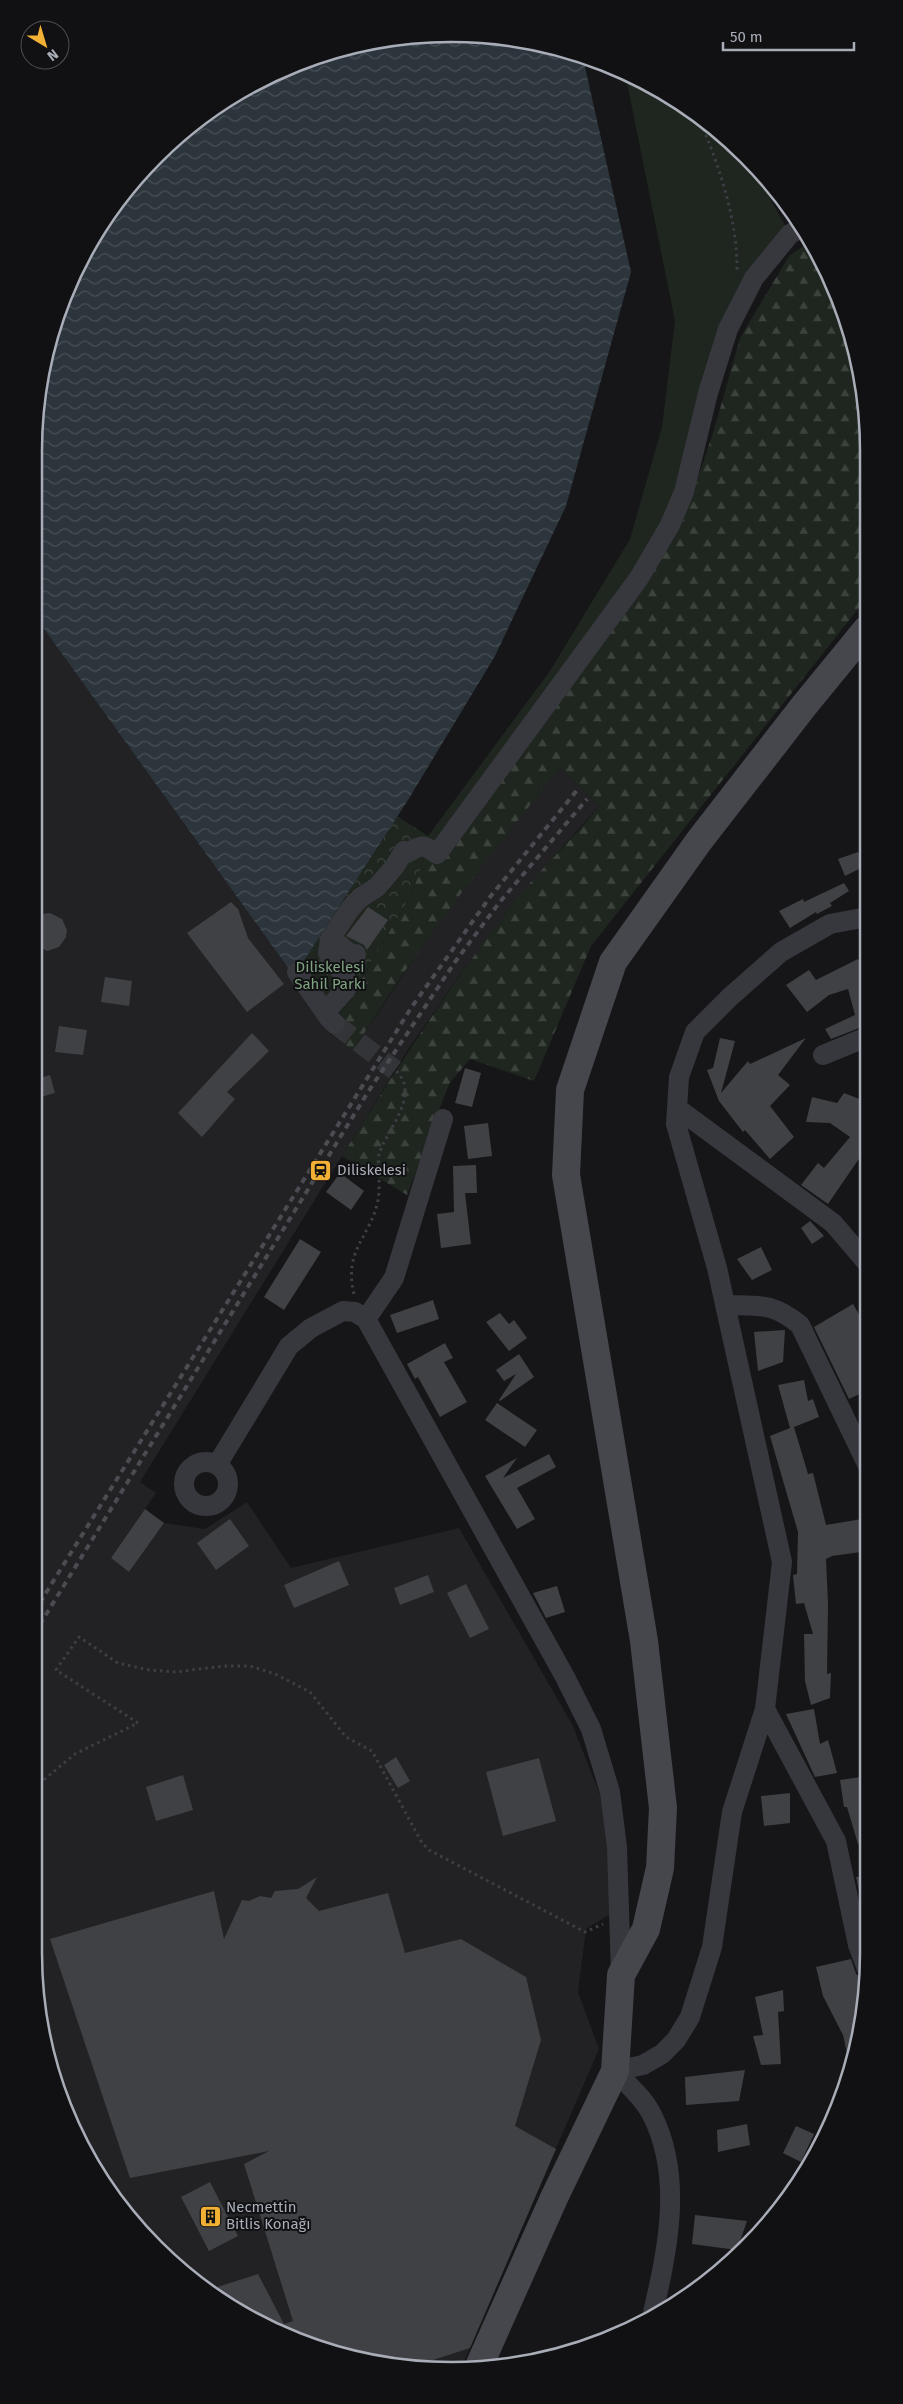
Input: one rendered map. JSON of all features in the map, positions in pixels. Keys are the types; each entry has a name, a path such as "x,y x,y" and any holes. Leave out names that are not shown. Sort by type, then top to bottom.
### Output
{"main road":[{"path":"482,2361 554,2198 615,2071 621,1975 646,1929 660,1868 663,1808 644,1641 566,1175 570,1090 613,962 699,841 803,707 860,637"}],"street":[{"path":"297,972 332,1021 329,1006 343,992 347,981 330,966 328,953 330,939 355,903 370,900 409,849 426,847 437,854 639,578 670,524 684,492 708,393 728,329 754,278 790,234 796,230"},
{"path":"654,2308 667,2250 670,2194 667,2164 661,2136 652,2113 615,2071 643,2065 662,2054 676,2040 690,2017 712,1947 732,1812 765,1709 782,1562 717,1268 676,1124 679,1077 695,1032 730,996 781,952 830,924 860,918"},
{"path":"330,939 354,956 356,954"},
{"path":"823,1055 860,1040"},
{"path":"677,1108 834,1224 860,1255"},
{"path":"366,1318 394,1278 443,1119"},
{"path":"725,1305 764,1306 783,1311 800,1325 860,1449"},
{"path":"217,1465 289,1346 311,1328 342,1311 355,1312 366,1318 592,1729 610,1792 617,1848 621,1975"},
{"path":"765,1709 836,1841 860,1950"}],"path":[{"path":"702,129 724,191 737,247 737,274"},
{"path":"366,1318 355,1297 351,1273 358,1244 376,1211 381,1185 378,1156 402,1107 405,1095 403,1079 395,1070"},
{"path":"42,1781 75,1754 138,1723 56,1670 80,1637 118,1663 149,1670 175,1672 224,1666 250,1666 274,1674 310,1692 346,1737 372,1751 422,1843 429,1850 585,1932 590,1932 619,1916"}],"shaded area":[{"path":"42,626 294,976 329,1033 353,1050 433,930 482,863 560,768 599,806 515,901 462,972 407,1051 140,1482 156,1493 111,1558 129,1572 164,1523 205,1529 247,1502 291,1568 459,1528 573,1726 607,1813 612,1913 586,1929 578,1992 599,2049 464,2362 425,2361 398,2358 346,2348 295,2330 247,2307 224,2293 162,2242 127,2201 97,2157 64,2084 50,2032 43,1979 42,1952"}],"green space":[{"path":"627,83 679,111 741,162 765,189 787,229 748,274 666,525 437,852 426,844 428,836 550,671 630,539 662,427 675,321"},
{"path":"805,245 806,247 839,320 853,372 860,425 860,607 591,946 534,1081 470,1059 449,1084 407,1195 342,1156 468,964 514,902 599,806 560,768 505,836 426,941 353,1051 330,1032 411,895 425,852 438,859 687,510 714,430 740,338 789,256"},
{"name":"Diliskelesi Sahil Parkı","path":"397,816 428,836 422,865 411,895 329,1033 294,976"}],"water":[{"path":"425,43 478,43 531,50 557,56 586,65 631,272 566,506 495,656 408,800 294,976 42,626 43,425 50,372 56,346 64,320 85,271 111,224 127,203 162,162 182,144 224,111 247,97 320,64 372,50 398,46"}],"building":[{"path":"858,852 860,856 860,868 845,876 838,859"},
{"path":"844,883 849,891 830,903 832,906 817,914 816,912 790,928 779,911 803,899 804,902"},
{"path":"231,902 238,909 248,938 284,984 247,1012 187,933"},
{"path":"368,907 388,920 367,950 364,945 346,936"},
{"path":"50,913 62,919 67,930 66,937 59,947 47,951 42,948 42,914"},
{"path":"858,959 860,962 860,1028 831,1039 825,1029 855,1015 848,989 829,995 807,1012 786,985 809,970 816,980"},
{"path":"105,977 132,981 129,1006 101,1002"},
{"path":"59,1026 87,1030 83,1055 55,1052"},
{"path":"252,1033 269,1051 227,1092 235,1099 202,1137 178,1113"},
{"path":"720,1038 735,1041 721,1093 748,1061 750,1064 806,1038 778,1075 790,1085 770,1106 794,1137 770,1159 745,1130 743,1132 719,1101 707,1070 713,1068"},
{"path":"465,1068 481,1073 472,1107 455,1103"},
{"path":"50,1075 55,1093 42,1097 42,1078"},
{"path":"844,1093 860,1099 860,1157 828,1204 801,1185 818,1163 824,1168 850,1137 830,1123 806,1122 812,1097 837,1103"},
{"path":"488,1123 492,1156 468,1159 464,1126"},
{"path":"476,1165 477,1193 465,1193 471,1244 441,1248 437,1214 454,1212 453,1166"},
{"path":"340,1173 364,1191 351,1210 326,1192"},
{"path":"810,1221 824,1236 812,1244 801,1228"},
{"path":"300,1239 321,1252 284,1310 264,1297"},
{"path":"761,1247 772,1270 752,1280 737,1259"},
{"path":"433,1300 439,1319 397,1333 390,1315"},
{"path":"853,1304 860,1316 860,1394 849,1399 814,1327"},
{"path":"500,1313 509,1324 514,1320 527,1338 509,1351 486,1322"},
{"path":"785,1330 783,1362 758,1371 754,1332"},
{"path":"445,1343 453,1358 444,1362 467,1402 440,1417 418,1377 415,1379 407,1364"},
{"path":"519,1354 534,1377 500,1401 516,1374 504,1381 496,1370"},
{"path":"804,1380 808,1401 813,1399 819,1417 794,1427 808,1474 813,1473 826,1525 860,1519 860,1552 832,1556 826,1559 828,1604 827,1674 831,1673 830,1698 811,1705 805,1681 804,1634 813,1634 804,1603 796,1604 793,1575 797,1574 798,1532 770,1436 790,1428 778,1385"},
{"path":"497,1403 537,1430 525,1447 485,1420"},
{"path":"549,1454 556,1467 517,1488 535,1519 517,1529 485,1476 517,1458 503,1478"},
{"path":"145,1509 164,1523 129,1572 111,1558"},
{"path":"230,1519 249,1546 216,1570 197,1543"},
{"path":"339,1561 349,1585 294,1608 284,1585"},
{"path":"428,1575 434,1592 400,1605 394,1588"},
{"path":"466,1584 489,1629 470,1638 447,1593"},
{"path":"557,1586 565,1612 546,1618 533,1593"},
{"path":"814,1709 820,1744 828,1740 837,1773 815,1777 786,1714"},
{"path":"396,1757 410,1781 398,1788 384,1765"},
{"path":"539,1758 556,1821 503,1836 486,1772"},
{"path":"183,1775 193,1810 156,1821 146,1787"},
{"path":"860,1777 860,1843 858,1844 847,1807 844,1807 840,1780"},
{"path":"790,1793 790,1823 764,1826 761,1796"},
{"path":"317,1877 306,1898 319,1911 388,1893 405,1953 461,1939 526,1977 541,2040 515,2126 556,2149 470,2348 430,2361 372,2354 320,2340 295,2330 247,2307 216,2287 258,2274 284,2324 293,2321 244,2164 269,2151 130,2178 50,1939 214,1891 224,1939 242,1900 249,1901 260,1896 271,1898 275,1891 298,1889"},
{"path":"856,1877 860,1877 860,1895"},
{"path":"851,1959 856,1974 860,1977 853,2032 848,2056 843,2035 823,1996 816,1967"},
{"path":"783,1990 784,2011 778,2012 781,2064 761,2065 753,2036 763,2035 755,1997"},
{"path":"745,2070 739,2101 686,2105 685,2077"},
{"path":"747,2124 750,2145 718,2152 717,2130"},
{"path":"796,2126 814,2134 801,2162 783,2153"},
{"name":"Necmettin Bitlis Konağı","path":"210,2182 238,2236 209,2251 181,2197"},
{"path":"695,2215 747,2221 739,2244 733,2249 692,2244"}],"tunnel":[{"path":"335,1024 395,1070"}],"railway":[{"path":"42,1599 411,1008 490,897 578,789"},
{"path":"42,1621 368,1092 455,962 499,903 587,799"}],"place":[{"name":"Diliskelesi","path":"321,1170"},
{"name":"Necmettin Bitlis Konağı","path":"210,2216"}]}
